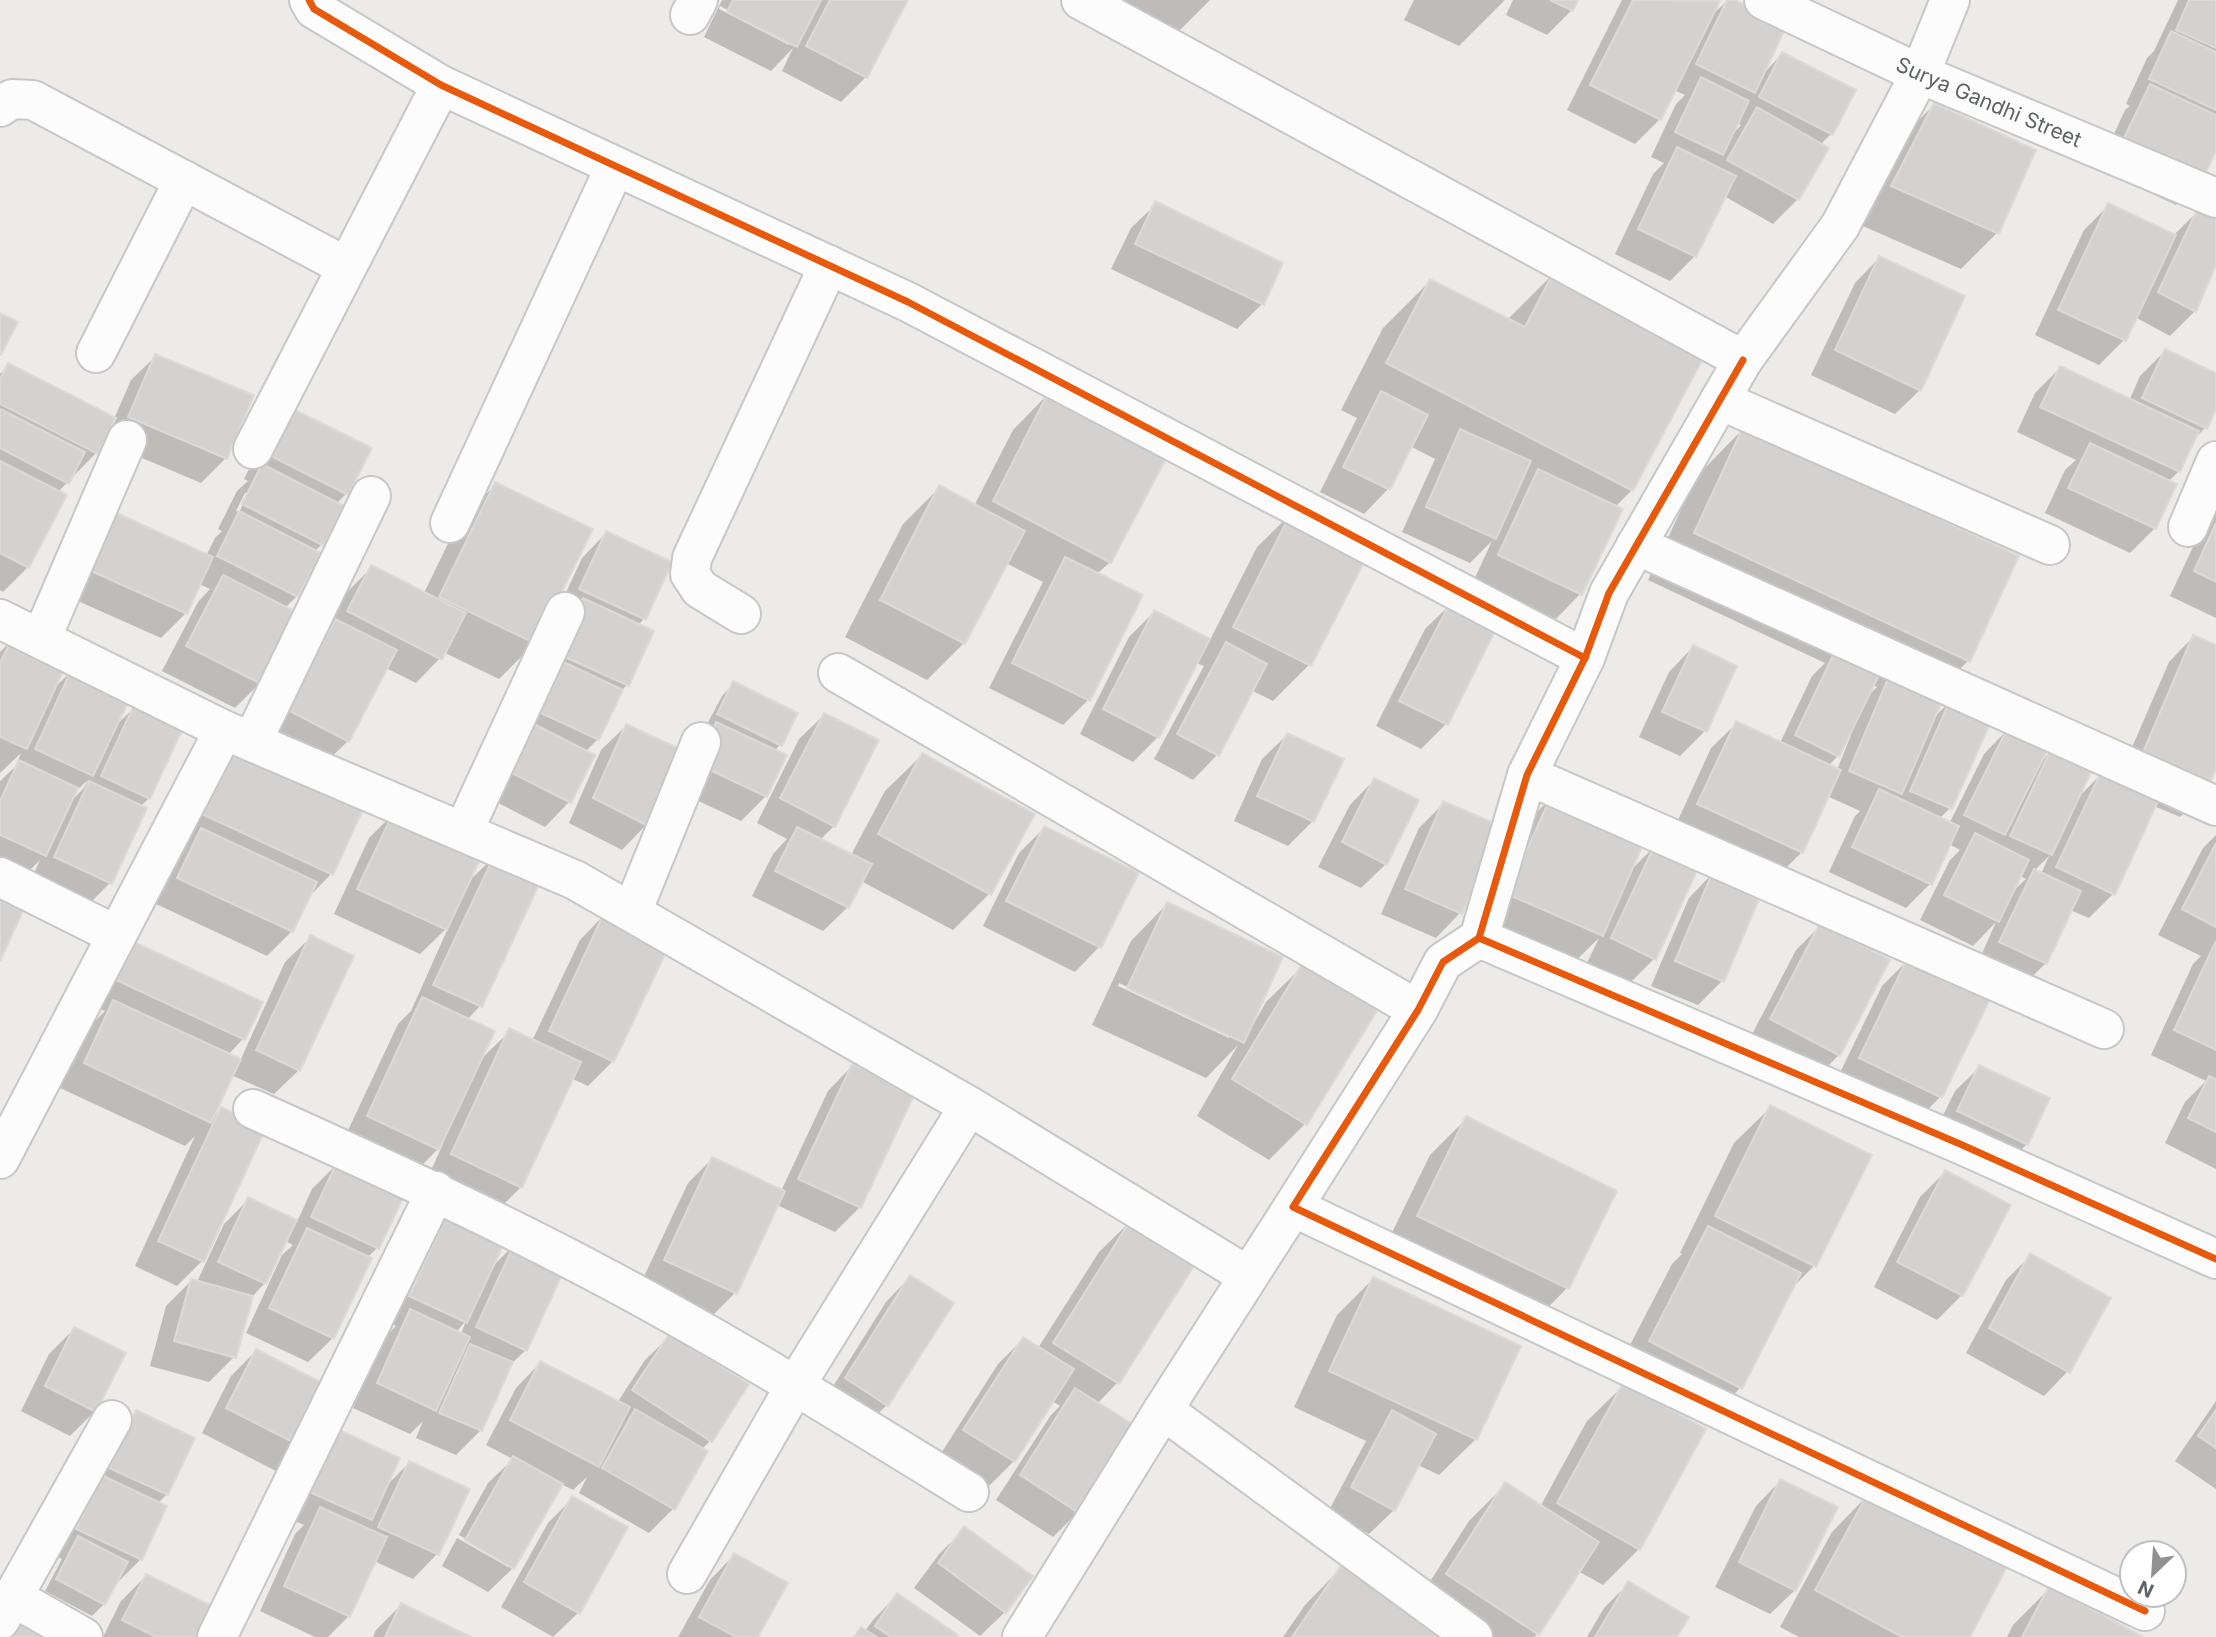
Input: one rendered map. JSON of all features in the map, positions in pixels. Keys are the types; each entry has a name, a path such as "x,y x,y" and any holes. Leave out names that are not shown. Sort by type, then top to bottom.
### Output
{"street":[{"path":"309,0 314,9 440,85 908,302 1585,658"},
{"path":"1082,0 1743,360"},
{"name":"Surya Gandhi Street","path":"1764,0 1920,74 2216,198"},
{"path":"1022,1637 1418,1010 1443,962 1479,938 1527,775 1585,658 1609,593 1743,360 1840,226 1920,74 1950,0"},
{"path":"253,449 440,85"},
{"path":"0,107 12,99 33,100 345,266"},
{"path":"450,523 615,167"},
{"path":"96,354 184,180"},
{"path":"741,614 700,589 690,574 692,558 829,265"},
{"path":"1720,400 2050,545"},
{"path":"40,639 127,440"},
{"path":"2188,527 2216,461"},
{"path":"0,1159 9,1118 116,935 238,736 371,496"},
{"path":"1636,545 2216,806"},
{"path":"463,832 565,612"},
{"path":"0,619 238,736 575,880 969,1106 1248,1276"},
{"path":"838,673 1418,1010"},
{"path":"632,912 701,742"},
{"path":"1527,775 2104,1029"},
{"path":"0,877 116,935"},
{"path":"1479,938 1960,1144 2216,1259"},
{"path":"687,1574 795,1386 969,1106"},
{"path":"253,1109 436,1191 591,1270 795,1386 969,1492"},
{"path":"217,1637 436,1191"},
{"path":"1293,1207 2145,1611"},
{"path":"1163,1410 1473,1637"},
{"path":"83,1637 6,1609 112,1420"}],"building":[{"path":"733,0 821,0 797,47 727,12"},
{"path":"830,0 908,0 867,78 806,46"},
{"path":"1550,0 1578,0 1573,11"},
{"path":"1633,0 1720,1 1661,120 1590,85"},
{"path":"1727,0 1735,0 1787,25 1755,93 1696,64"},
{"path":"2189,0 2216,0 2216,48 2176,30"},
{"path":"2171,31 2216,52 2216,110 2149,79"},
{"path":"1782,52 1856,90 1833,135 1759,97"},
{"path":"1701,77 1749,101 1723,155 1675,132"},
{"path":"2150,84 2216,115 2216,151 2202,181 2121,144"},
{"path":"1934,103 2036,150 1999,234 1891,186"},
{"path":"1757,107 1829,148 1799,200 1727,160"},
{"path":"1677,147 1736,176 1696,257 1638,229"},
{"path":"1155,201 1283,263 1264,305 1135,244"},
{"path":"2108,203 2176,235 2126,341 2058,310"},
{"path":"2197,210 2216,218 2216,265 2196,312 2158,292"},
{"path":"1879,256 1965,296 1921,391 1835,350"},
{"path":"1554,271 1707,351 1633,491 1386,363 1430,279 1525,327"},
{"path":"0,313 18,322 1,355 0,355"},
{"path":"2165,349 2216,373 2216,409 2207,429 2142,398"},
{"path":"155,354 254,395 227,459 128,417"},
{"path":"8,363 116,418 98,454 0,404 0,379"},
{"path":"2060,366 2199,431 2180,472 2040,407"},
{"path":"1049,391 1169,453 1111,563 993,501"},
{"path":"1381,391 1428,415 1390,490 1343,467"},
{"path":"291,408 372,448 348,495 267,454"},
{"path":"0,409 85,452 69,484 0,448"},
{"path":"1743,427 2019,556 1970,662 1694,533"},
{"path":"1460,429 1531,461 1496,539 1426,507"},
{"path":"2090,443 2177,484 2156,529 2068,488"},
{"path":"0,461 67,495 29,568 0,553"},
{"path":"262,464 344,506 324,546 242,504"},
{"path":"1538,469 1623,509 1582,595 1498,555"},
{"path":"495,482 593,529 536,644 439,597"},
{"path":"939,485 1025,531 965,644 880,600"},
{"path":"1293,509 1371,549 1311,666 1233,627"},
{"path":"110,510 213,557 187,614 84,568"},
{"path":"239,511 321,553 298,597 217,556"},
{"path":"2216,523 2216,582 2194,571"},
{"path":"606,531 672,562 646,620 579,589"},
{"path":"1065,557 1143,595 1090,701 1012,663"},
{"path":"371,565 466,613 442,660 347,611"},
{"path":"223,575 298,613 261,684 186,646"},
{"path":"583,598 654,631 629,686 558,654"},
{"path":"1450,603 1497,627 1448,725 1399,701"},
{"path":"1154,610 1210,639 1159,738 1103,709"},
{"path":"335,619 397,650 349,742 288,710"},
{"path":"2193,635 2216,645 2216,769 2206,793 2138,764"},
{"path":"12,638 67,663 27,749 0,737 0,663"},
{"path":"1226,642 1267,664 1219,756 1177,734"},
{"path":"1693,645 1737,666 1707,732 1662,712"},
{"path":"1836,649 1881,671 1839,757 1795,735"},
{"path":"553,657 623,690 599,740 530,708"},
{"path":"73,666 132,694 93,776 35,749"},
{"path":"1892,669 1946,692 1902,794 1849,771"},
{"path":"733,681 798,713 782,746 717,714"},
{"path":"1951,698 1993,717 1952,809 1910,791"},
{"path":"135,703 184,726 150,799 101,776"},
{"path":"824,713 879,740 835,827 780,798"},
{"path":"526,720 595,755 571,803 506,770"},
{"path":"1736,721 1841,770 1803,853 1697,804"},
{"path":"716,722 787,755 767,797 697,764"},
{"path":"626,724 684,751 648,826 593,798"},
{"path":"2008,727 2049,747 2005,835 1964,815"},
{"path":"1287,733 1344,759 1314,822 1257,796"},
{"path":"224,737 366,803 333,875 191,809"},
{"path":"2051,749 2093,768 2052,855 2010,836"},
{"path":"922,753 1035,814 991,895 878,834"},
{"path":"19,760 78,788 46,856 0,835 0,801"},
{"path":"2101,772 2159,799 2115,895 2056,867"},
{"path":"1374,778 1419,800 1387,865 1342,842"},
{"path":"89,781 147,808 112,884 54,857"},
{"path":"1879,789 1959,826 1932,885 1852,847"},
{"path":"1551,796 1646,838 1603,936 1507,894"},
{"path":"1443,801 1501,826 1462,914 1405,889"},
{"path":"394,811 483,853 447,930 357,889"},
{"path":"1044,826 1139,873 1101,948 1006,901"},
{"path":"797,827 872,864 849,908 775,871"},
{"path":"201,828 317,882 293,932 177,878"},
{"path":"1975,833 2029,860 1999,922 1944,895"},
{"path":"1656,842 1700,864 1656,960 1611,938"},
{"path":"2216,843 2216,927 2182,909"},
{"path":"495,854 543,876 482,1007 433,985"},
{"path":"2034,869 2081,891 2047,964 1999,942"},
{"path":"1713,871 1762,892 1724,982 1675,961"},
{"path":"0,900 23,911 0,961"},
{"path":"1167,902 1283,957 1244,1043 1127,988"},
{"path":"604,913 670,944 614,1062 549,1031"},
{"path":"1820,923 1890,960 1840,1056 1770,1019"},
{"path":"119,935 263,1002 245,1040 101,973"},
{"path":"310,935 354,956 300,1071 256,1050"},
{"path":"2216,941 2216,1050 2174,1030"},
{"path":"1907,959 1990,999 1942,1098 1859,1058"},
{"path":"1302,964 1378,1009 1307,1125 1232,1079"},
{"path":"422,997 495,1031 439,1150 367,1116"},
{"path":"113,1000 241,1059 211,1123 84,1063"},
{"path":"509,1028 581,1062 522,1188 451,1154"},
{"path":"852,1064 915,1093 861,1208 798,1179"},
{"path":"1979,1065 2050,1098 2028,1145 1957,1111"},
{"path":"2209,1076 2216,1079 2216,1132 2188,1118"},
{"path":"1770,1105 1872,1155 1816,1267 1715,1216"},
{"path":"221,1107 266,1128 204,1262 158,1241"},
{"path":"1466,1116 1617,1191 1569,1289 1417,1216"},
{"path":"712,1157 785,1191 737,1294 664,1260"},
{"path":"337,1162 405,1194 379,1249 311,1217"},
{"path":"1945,1170 2011,1205 1963,1296 1897,1262"},
{"path":"248,1197 297,1220 266,1284 218,1262"},
{"path":"449,1210 507,1237 467,1323 409,1296"},
{"path":"1135,1213 1201,1255 1119,1384 1053,1343"},
{"path":"1708,1226 1801,1273 1742,1389 1649,1341"},
{"path":"307,1228 372,1258 334,1339 269,1308"},
{"path":"516,1240 567,1264 527,1351 476,1327"},
{"path":"2030,1253 2111,1298 2070,1373 1989,1328"},
{"path":"910,1275 954,1303 888,1406 845,1378"},
{"path":"1373,1277 1521,1346 1477,1440 1329,1371"},
{"path":"191,1279 253,1296 236,1358 174,1341"},
{"path":"410,1309 470,1337 436,1411 377,1383"},
{"path":"74,1327 126,1353 96,1412 45,1386"},
{"path":"669,1334 749,1384 712,1442 632,1390"},
{"path":"1023,1337 1074,1369 1015,1462 963,1430"},
{"path":"470,1344 513,1362 482,1431 439,1413"},
{"path":"256,1349 334,1389 304,1448 226,1408"},
{"path":"540,1361 630,1407 599,1467 510,1420"},
{"path":"1623,1383 1706,1429 1640,1550 1557,1503"},
{"path":"1075,1388 1134,1425 1079,1513 1020,1475"},
{"path":"635,1409 708,1451 675,1510 602,1468"},
{"path":"136,1410 195,1438 168,1495 109,1468"},
{"path":"1392,1410 1436,1434 1395,1511 1351,1487"},
{"path":"2216,1410 2216,1448 2198,1436"},
{"path":"335,1428 400,1458 372,1520 307,1491"},
{"path":"513,1456 563,1484 514,1569 465,1540"},
{"path":"409,1461 470,1489 439,1555 378,1527"},
{"path":"101,1475 167,1506 142,1560 76,1529"},
{"path":"1780,1479 1838,1507 1796,1591 1739,1562"},
{"path":"1505,1482 1599,1542 1539,1635 1446,1574"},
{"path":"1868,1493 2007,1567 1970,1637 1902,1637 1815,1590"},
{"path":"572,1496 628,1527 580,1614 524,1582"},
{"path":"320,1507 387,1537 350,1617 284,1586"},
{"path":"964,1526 1033,1576 1006,1613 938,1563"},
{"path":"78,1536 128,1562 105,1605 56,1579"},
{"path":"734,1553 788,1583 758,1637 736,1637 699,1617"},
{"path":"1341,1566 1443,1635 1442,1637 1292,1637"},
{"path":"146,1574 214,1607 199,1637 156,1637 122,1620"},
{"path":"1628,1581 1689,1617 1677,1637 1595,1637"},
{"path":"2049,1586 2143,1637 2022,1637"},
{"path":"897,1593 958,1635 957,1637 891,1637 875,1626"},
{"path":"401,1603 471,1637 385,1637"},
{"path":"18,1609 77,1637 5,1637"},
{"path":"861,1627 877,1637 854,1637"}],"cycle path":[{"path":"309,0 314,9 441,85 908,302 1585,658"},
{"path":"1743,360 1609,593 1585,658 1527,775 1479,938 1960,1144 2216,1259"},
{"path":"1479,938 1443,962 1418,1010 1293,1207 2145,1611"}]}
